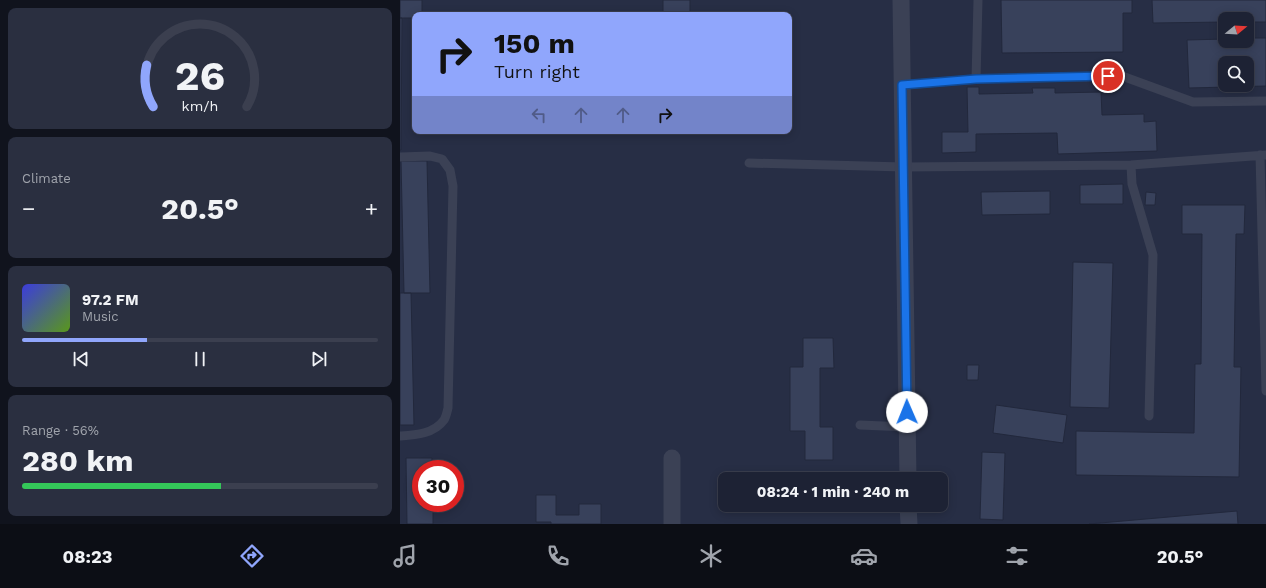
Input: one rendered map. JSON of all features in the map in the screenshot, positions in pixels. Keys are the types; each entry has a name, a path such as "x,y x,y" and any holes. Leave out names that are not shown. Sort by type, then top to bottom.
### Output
{"street":[{"path":"901,0 908,472"},
{"path":"672,458 672,524"},
{"path":"908,512 909,524"}],"lane":[{"path":"976,79 978,0"},
{"path":"902,85 976,79 1122,76 1193,102 1266,101"},
{"path":"749,163 904,167 1131,165 1263,155 1266,391"},
{"path":"400,157 430,156 442,159 450,170 454,186 448,408 444,420 432,430 419,434 400,436"},
{"path":"1131,165 1132,184 1153,255 1149,416"},
{"path":"860,424 907,427"}],"building":[{"path":"400,0 422,0 422,12 412,12 412,18 400,18"},
{"path":"663,0 690,0 690,12 663,12"},
{"path":"1001,0 1132,0 1132,13 1123,13 1123,52 1002,53"},
{"path":"1152,0 1266,0 1266,22 1254,22 1254,12 1218,12 1218,22 1153,23"},
{"path":"400,18 402,18 401,150 400,150"},
{"path":"1254,38 1266,38 1266,86 1254,86 1254,56 1218,56 1218,87 1189,88 1187,40 1218,39 1218,48 1254,48"},
{"path":"967,87 979,87 979,94 1033,93 1032,88 1055,88 1055,93 1101,92 1102,115 1144,114 1144,122 1156,121 1157,151 1058,154 1057,133 976,134 976,152 942,153 942,132 968,132"},
{"path":"401,161 427,161 430,293 404,293"},
{"path":"1123,184 1123,204 1080,204 1080,185"},
{"path":"1050,191 1050,214 982,215 981,192"},
{"path":"1146,192 1156,193 1155,205 1145,205"},
{"path":"1182,205 1245,205 1244,234 1236,234 1234,367 1241,367 1239,477 1076,475 1076,431 1194,433 1195,364 1201,364 1202,234 1182,234"},
{"path":"1073,262 1113,263 1109,408 1070,407"},
{"path":"400,293 411,293 414,425 400,425"},
{"path":"803,338 833,338 834,368 820,368 820,427 833,427 833,460 805,460 805,431 790,431 790,367 803,367"},
{"path":"967,365 979,365 978,380 967,380"},
{"path":"996,405 1067,415 1063,443 993,433"},
{"path":"982,452 1005,453 1003,520 980,519"},
{"path":"406,458 432,458 432,460 412,460 412,512 433,512 433,524 407,524"},
{"path":"536,495 556,495 556,515 579,515 579,504 601,504 601,524 551,524 551,522 536,522"},
{"path":"1237,511 1238,524 1089,524"}],"route":[{"path":"907,412 902,85 976,79 1108,76"}]}
